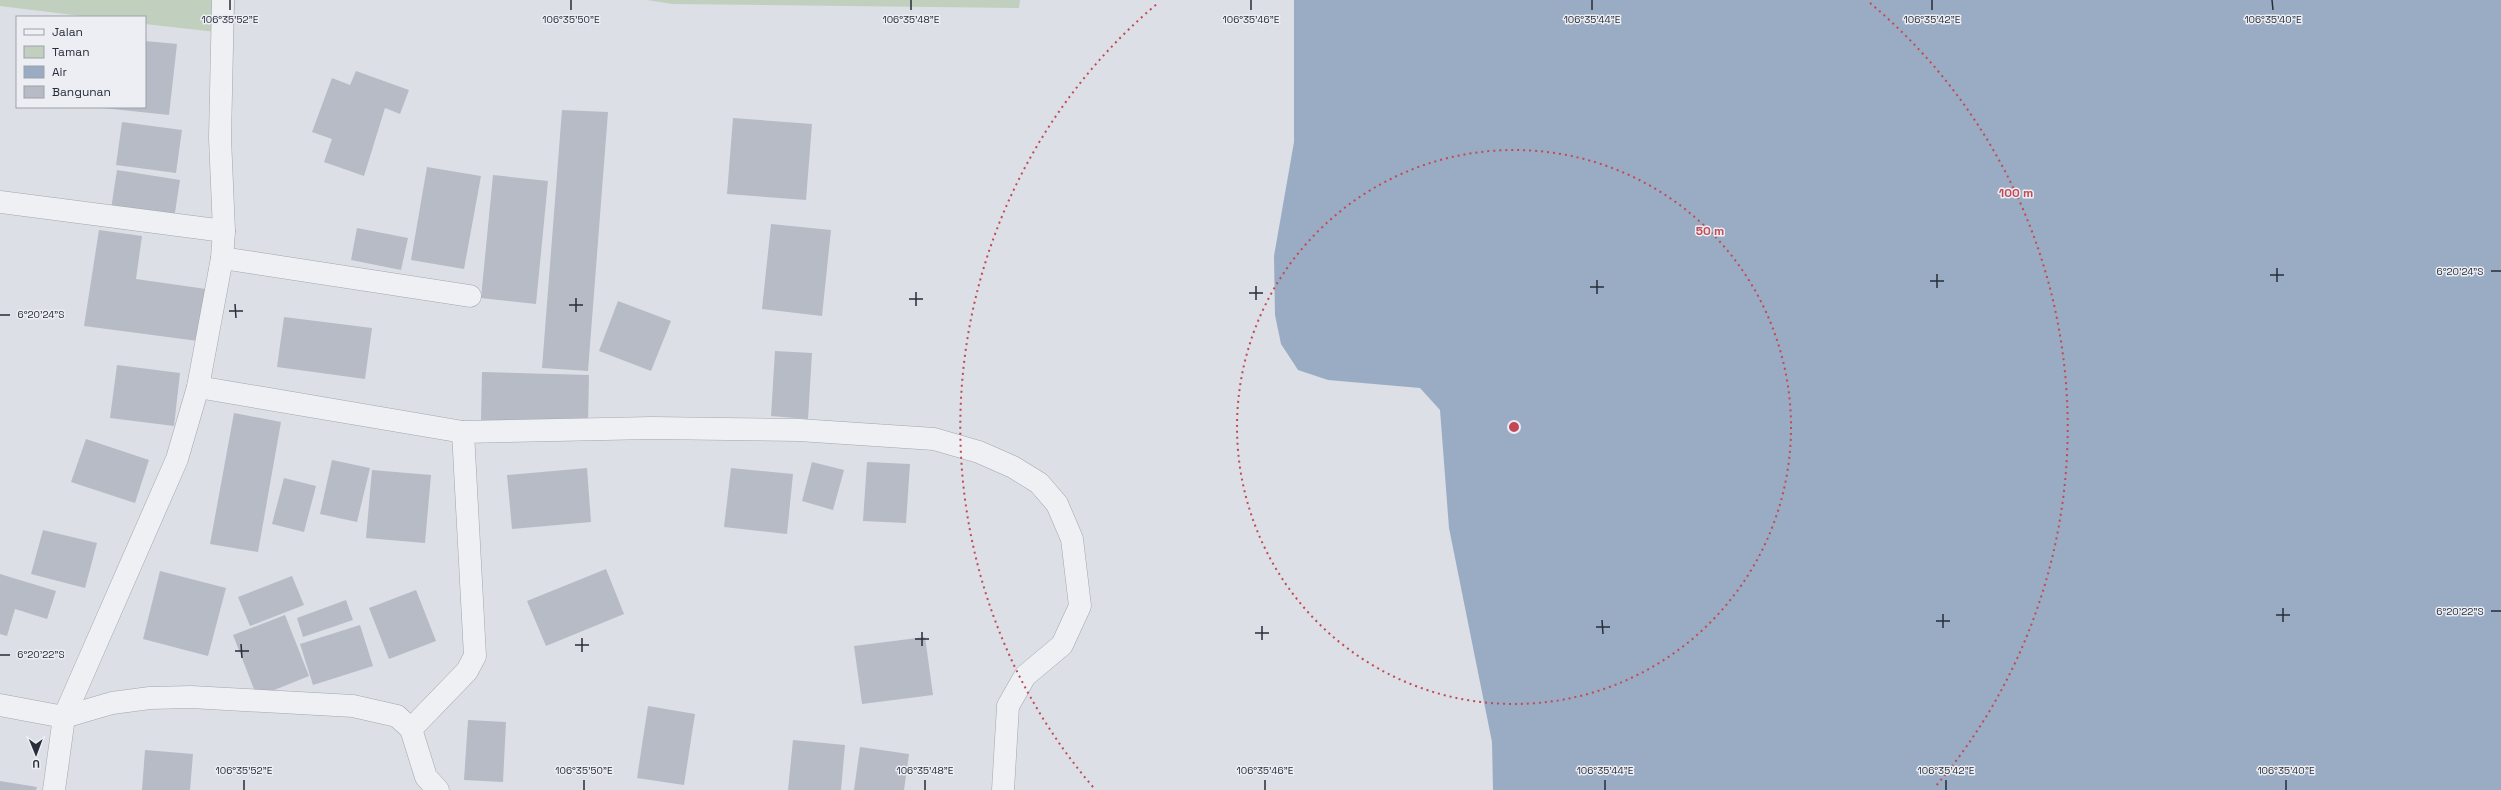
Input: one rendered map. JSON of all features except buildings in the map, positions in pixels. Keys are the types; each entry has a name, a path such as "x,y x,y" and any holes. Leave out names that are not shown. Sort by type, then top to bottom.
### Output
{"street":[{"path":"54,790 64,717 177,459 198,387 222,258 224,231 220,138 223,0"},
{"path":"0,202 224,231"},
{"path":"222,258 470,296"},
{"path":"198,387 463,432 652,428 776,430 934,439 979,452 1013,467 1039,483 1057,504 1072,539 1080,606 1062,645 1025,676 1008,706 1003,790"},
{"path":"411,730 467,671 475,656 463,432"},
{"path":"0,704 64,717 112,703 150,698 191,697 353,706 397,716 411,730 426,777 438,790"}],"green space":[{"path":"0,0 235,0 234,34 146,24 146,16 82,16 0,6"},
{"path":"647,0 1020,0 1019,8 672,4"}],"water":[{"path":"1294,0 2501,0 2501,790 1493,790 1492,742 1449,528 1440,410 1420,388 1328,380 1298,370 1281,344 1275,315 1274,256 1294,142"}]}
